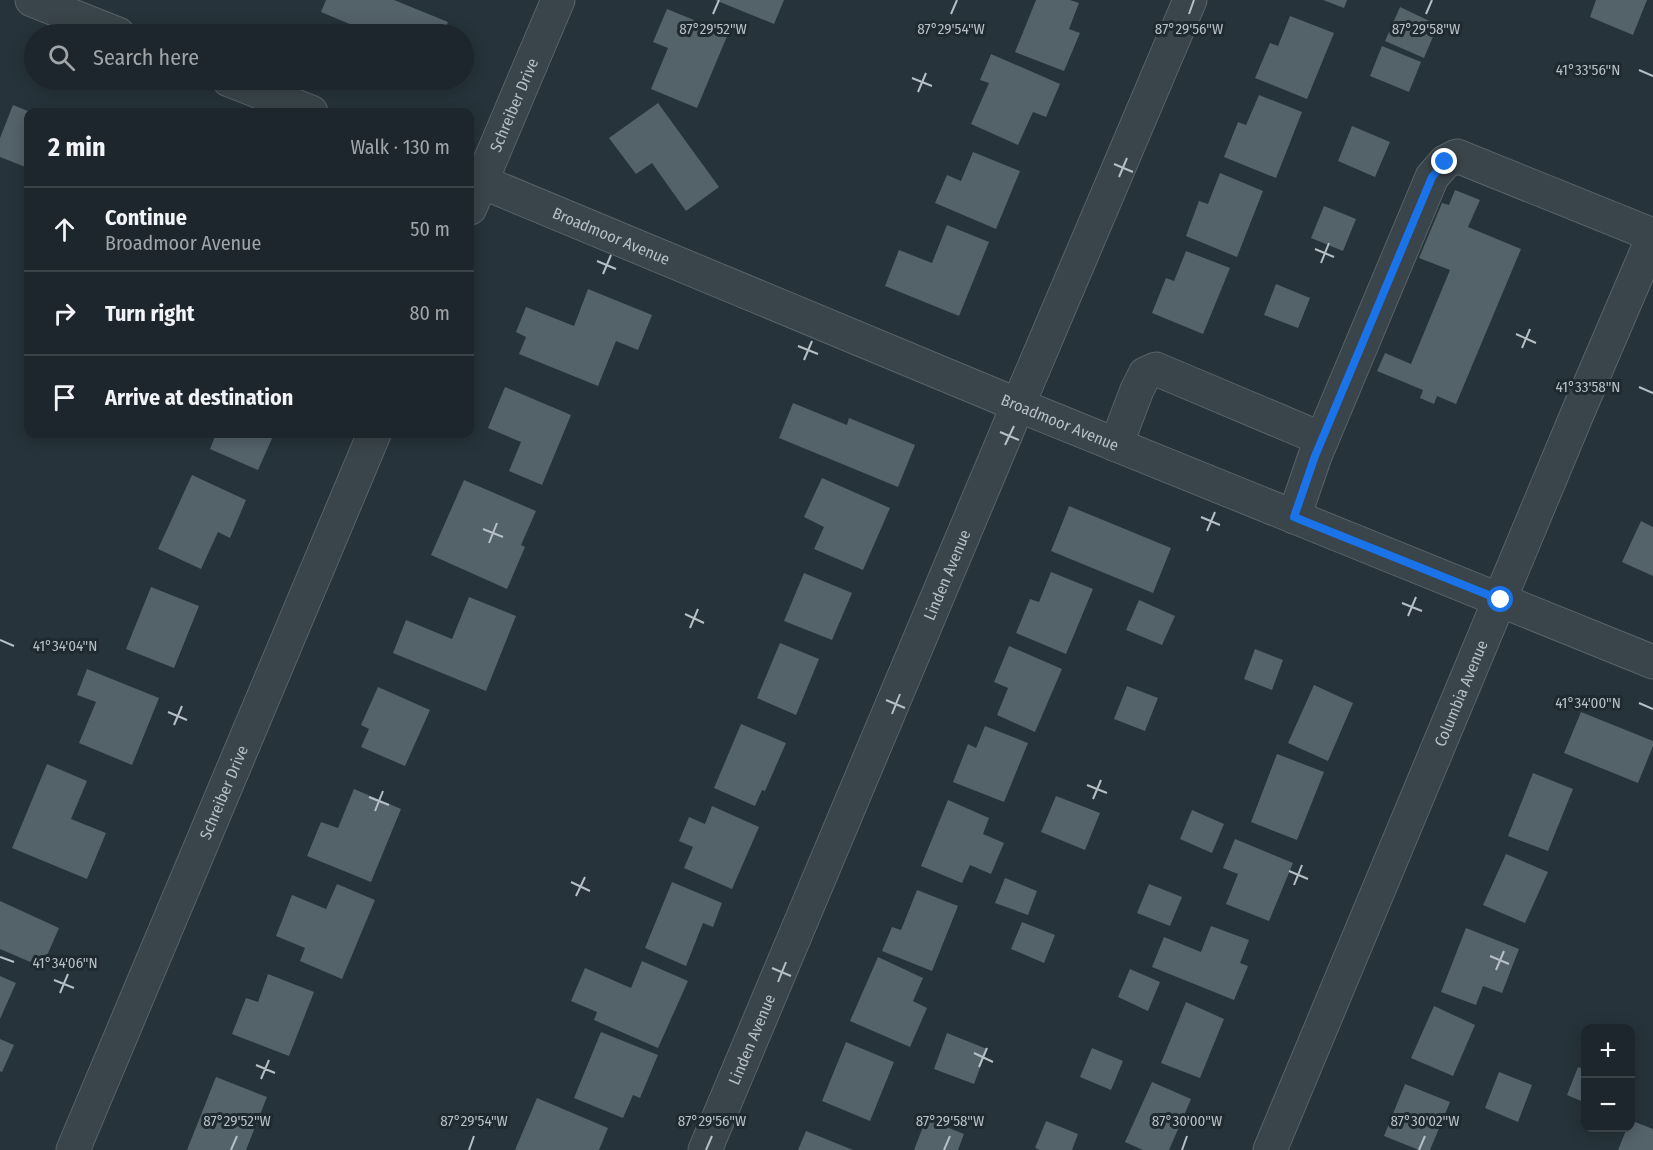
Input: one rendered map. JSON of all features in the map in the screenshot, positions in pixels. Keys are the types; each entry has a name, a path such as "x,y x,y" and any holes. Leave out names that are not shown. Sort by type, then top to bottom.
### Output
{"street":[{"path":"32,0 93,24"},
{"name":"Schreiber Drive","path":"474,187 558,0"},
{"name":"Linden Avenue","path":"705,1150 1190,0"},
{"path":"254,90 300,108"},
{"path":"1294,517 1322,440 1432,177 1445,162 1456,156 1653,236"},
{"name":"Broadmoor Avenue","path":"474,189 1018,405 1653,662"},
{"name":"Columbia Avenue","path":"1270,1150 1653,236"},
{"path":"1116,445 1145,374 1156,369 1322,440"},
{"name":"Schreiber Drive","path":"73,1150 372,438"}],"building":[{"path":"326,0 394,0 448,22 447,24 350,24 321,12"},
{"path":"715,0 784,0 774,24"},
{"path":"1036,0 1070,0 1079,3 1069,29 1080,33 1064,71 1015,52"},
{"path":"1323,0 1347,0 1344,8"},
{"path":"1596,0 1647,0 1633,35 1590,17"},
{"path":"1400,7 1438,25 1424,58 1385,41"},
{"path":"667,9 728,34 697,108 651,89 668,48 653,42"},
{"path":"1290,16 1334,33 1307,99 1255,78 1270,43 1278,46"},
{"path":"1382,46 1421,62 1409,92 1370,76"},
{"path":"991,54 1060,84 1046,117 1033,112 1018,145 971,124 989,83 980,80"},
{"path":"1259,95 1302,112 1276,178 1224,157 1238,122 1246,125"},
{"path":"658,103 719,187 686,211 652,163 636,174 609,138"},
{"path":"13,105 24,109 24,166 0,157 0,138"},
{"path":"1352,126 1390,142 1375,177 1338,161"},
{"path":"973,152 1020,171 996,229 935,203 947,175 961,181"},
{"path":"1220,173 1263,191 1237,257 1186,236 1199,201 1208,204"},
{"path":"1455,190 1480,200 1468,227 1521,249 1456,404 1437,396 1434,404 1420,398 1423,390 1377,371 1385,353 1411,364 1450,270 1419,258 1442,203 1449,205"},
{"path":"1324,206 1356,219 1343,251 1311,238"},
{"path":"947,225 989,242 959,316 885,286 899,250 932,263"},
{"path":"1186,251 1230,268 1203,334 1152,313 1166,278 1174,281"},
{"path":"1276,284 1310,298 1298,328 1264,315"},
{"path":"588,289 652,315 638,350 616,341 598,386 519,354 526,337 516,332 526,307 574,326"},
{"path":"505,387 571,415 542,485 509,471 521,442 488,428"},
{"path":"793,403 847,425 849,418 915,445 898,487 779,438"},
{"path":"214,438 272,438 258,470 210,449"},
{"path":"192,475 246,500 230,538 218,532 201,569 158,549"},
{"path":"822,478 890,508 863,570 814,549 824,527 804,517"},
{"path":"464,480 536,511 521,545 525,547 507,589 431,555"},
{"path":"1069,506 1171,548 1153,593 1051,551"},
{"path":"1641,521 1653,527 1653,576 1622,562"},
{"path":"1051,572 1093,589 1066,654 1016,633 1030,599 1039,602"},
{"path":"804,573 852,593 832,640 784,621"},
{"path":"151,587 199,606 174,668 126,649"},
{"path":"469,597 516,616 486,691 393,653 406,620 452,639"},
{"path":"1139,600 1175,616 1162,645 1126,630"},
{"path":"780,643 819,659 796,715 757,698"},
{"path":"1009,646 1062,669 1035,732 997,715 1008,688 994,682"},
{"path":"1255,649 1283,660 1272,690 1244,679"},
{"path":"87,669 159,698 132,765 79,743 96,702 77,695"},
{"path":"1314,685 1353,703 1328,761 1288,743"},
{"path":"1127,686 1158,698 1145,731 1114,719"},
{"path":"378,687 430,710 405,766 361,747 369,729 361,725"},
{"path":"1581,712 1653,741 1638,783 1564,753"},
{"path":"741,724 786,743 765,791 762,790 755,806 714,788"},
{"path":"985,726 1028,743 1004,802 953,782 968,744 976,748"},
{"path":"1277,754 1324,772 1297,840 1251,822"},
{"path":"47,764 87,781 71,819 106,833 87,879 12,848"},
{"path":"1533,773 1573,789 1548,851 1508,836"},
{"path":"354,789 401,809 371,882 307,856 321,822 338,828"},
{"path":"1056,796 1100,813 1085,850 1041,832"},
{"path":"948,800 989,818 983,834 1004,843 991,874 970,865 962,883 921,866"},
{"path":"712,806 759,827 732,889 684,868 693,847 679,841 689,817 705,824"},
{"path":"1192,810 1224,824 1212,853 1180,839"},
{"path":"1235,839 1293,863 1269,921 1226,904 1238,874 1223,868"},
{"path":"1506,854 1548,872 1525,923 1483,905"},
{"path":"1005,878 1037,891 1028,915 995,903"},
{"path":"672,882 722,903 713,927 703,923 686,966 645,948"},
{"path":"337,884 375,900 342,979 300,961 305,948 276,936 292,895 326,909"},
{"path":"1149,884 1182,897 1170,926 1137,913"},
{"path":"917,890 958,906 932,971 882,951 892,927 901,930"},
{"path":"0,901 59,928 42,967 0,949"},
{"path":"1022,922 1055,935 1044,963 1011,949"},
{"path":"1211,926 1249,940 1240,963 1248,966 1234,1000 1152,967 1164,937 1201,952"},
{"path":"1466,928 1519,949 1502,993 1483,986 1476,1005 1441,992"},
{"path":"878,957 923,978 913,1001 927,1008 910,1047 850,1021"},
{"path":"642,961 688,981 658,1048 594,1020 597,1012 571,1001 585,968 631,988"},
{"path":"1130,969 1160,982 1148,1011 1118,997"},
{"path":"268,974 314,992 289,1056 232,1034 246,998 258,1002"},
{"path":"0,976 16,983 0,1019"},
{"path":"1186,1002 1224,1019 1200,1078 1161,1063"},
{"path":"1434,1006 1475,1025 1453,1076 1411,1058"},
{"path":"601,1032 658,1055 640,1098 633,1095 623,1118 574,1098"},
{"path":"947,1033 987,1049 974,1084 934,1069"},
{"path":"0,1039 14,1045 2,1072 0,1071"},
{"path":"846,1042 894,1062 870,1121 822,1101"},
{"path":"1092,1048 1123,1061 1111,1090 1080,1077"},
{"path":"1578,1067 1581,1068 1581,1101 1567,1095"},
{"path":"1499,1072 1532,1085 1518,1122 1485,1108"},
{"path":"216,1077 267,1097 246,1150 187,1150"},
{"path":"1152,1082 1191,1099 1169,1150 1143,1150 1125,1142"},
{"path":"1405,1084 1450,1102 1430,1150 1419,1150 1384,1136"},
{"path":"537,1098 608,1128 599,1150 515,1150"},
{"path":"926,1119 964,1134 958,1150 914,1150"},
{"path":"1046,1121 1078,1134 1072,1150 1035,1148"},
{"path":"1635,1122 1653,1129 1653,1150 1618,1150 1625,1132 1635,1132"},
{"path":"806,1131 853,1150 798,1150"}],"route":[{"path":"1445,162 1432,177 1315,456 1294,517 1501,600"}]}
